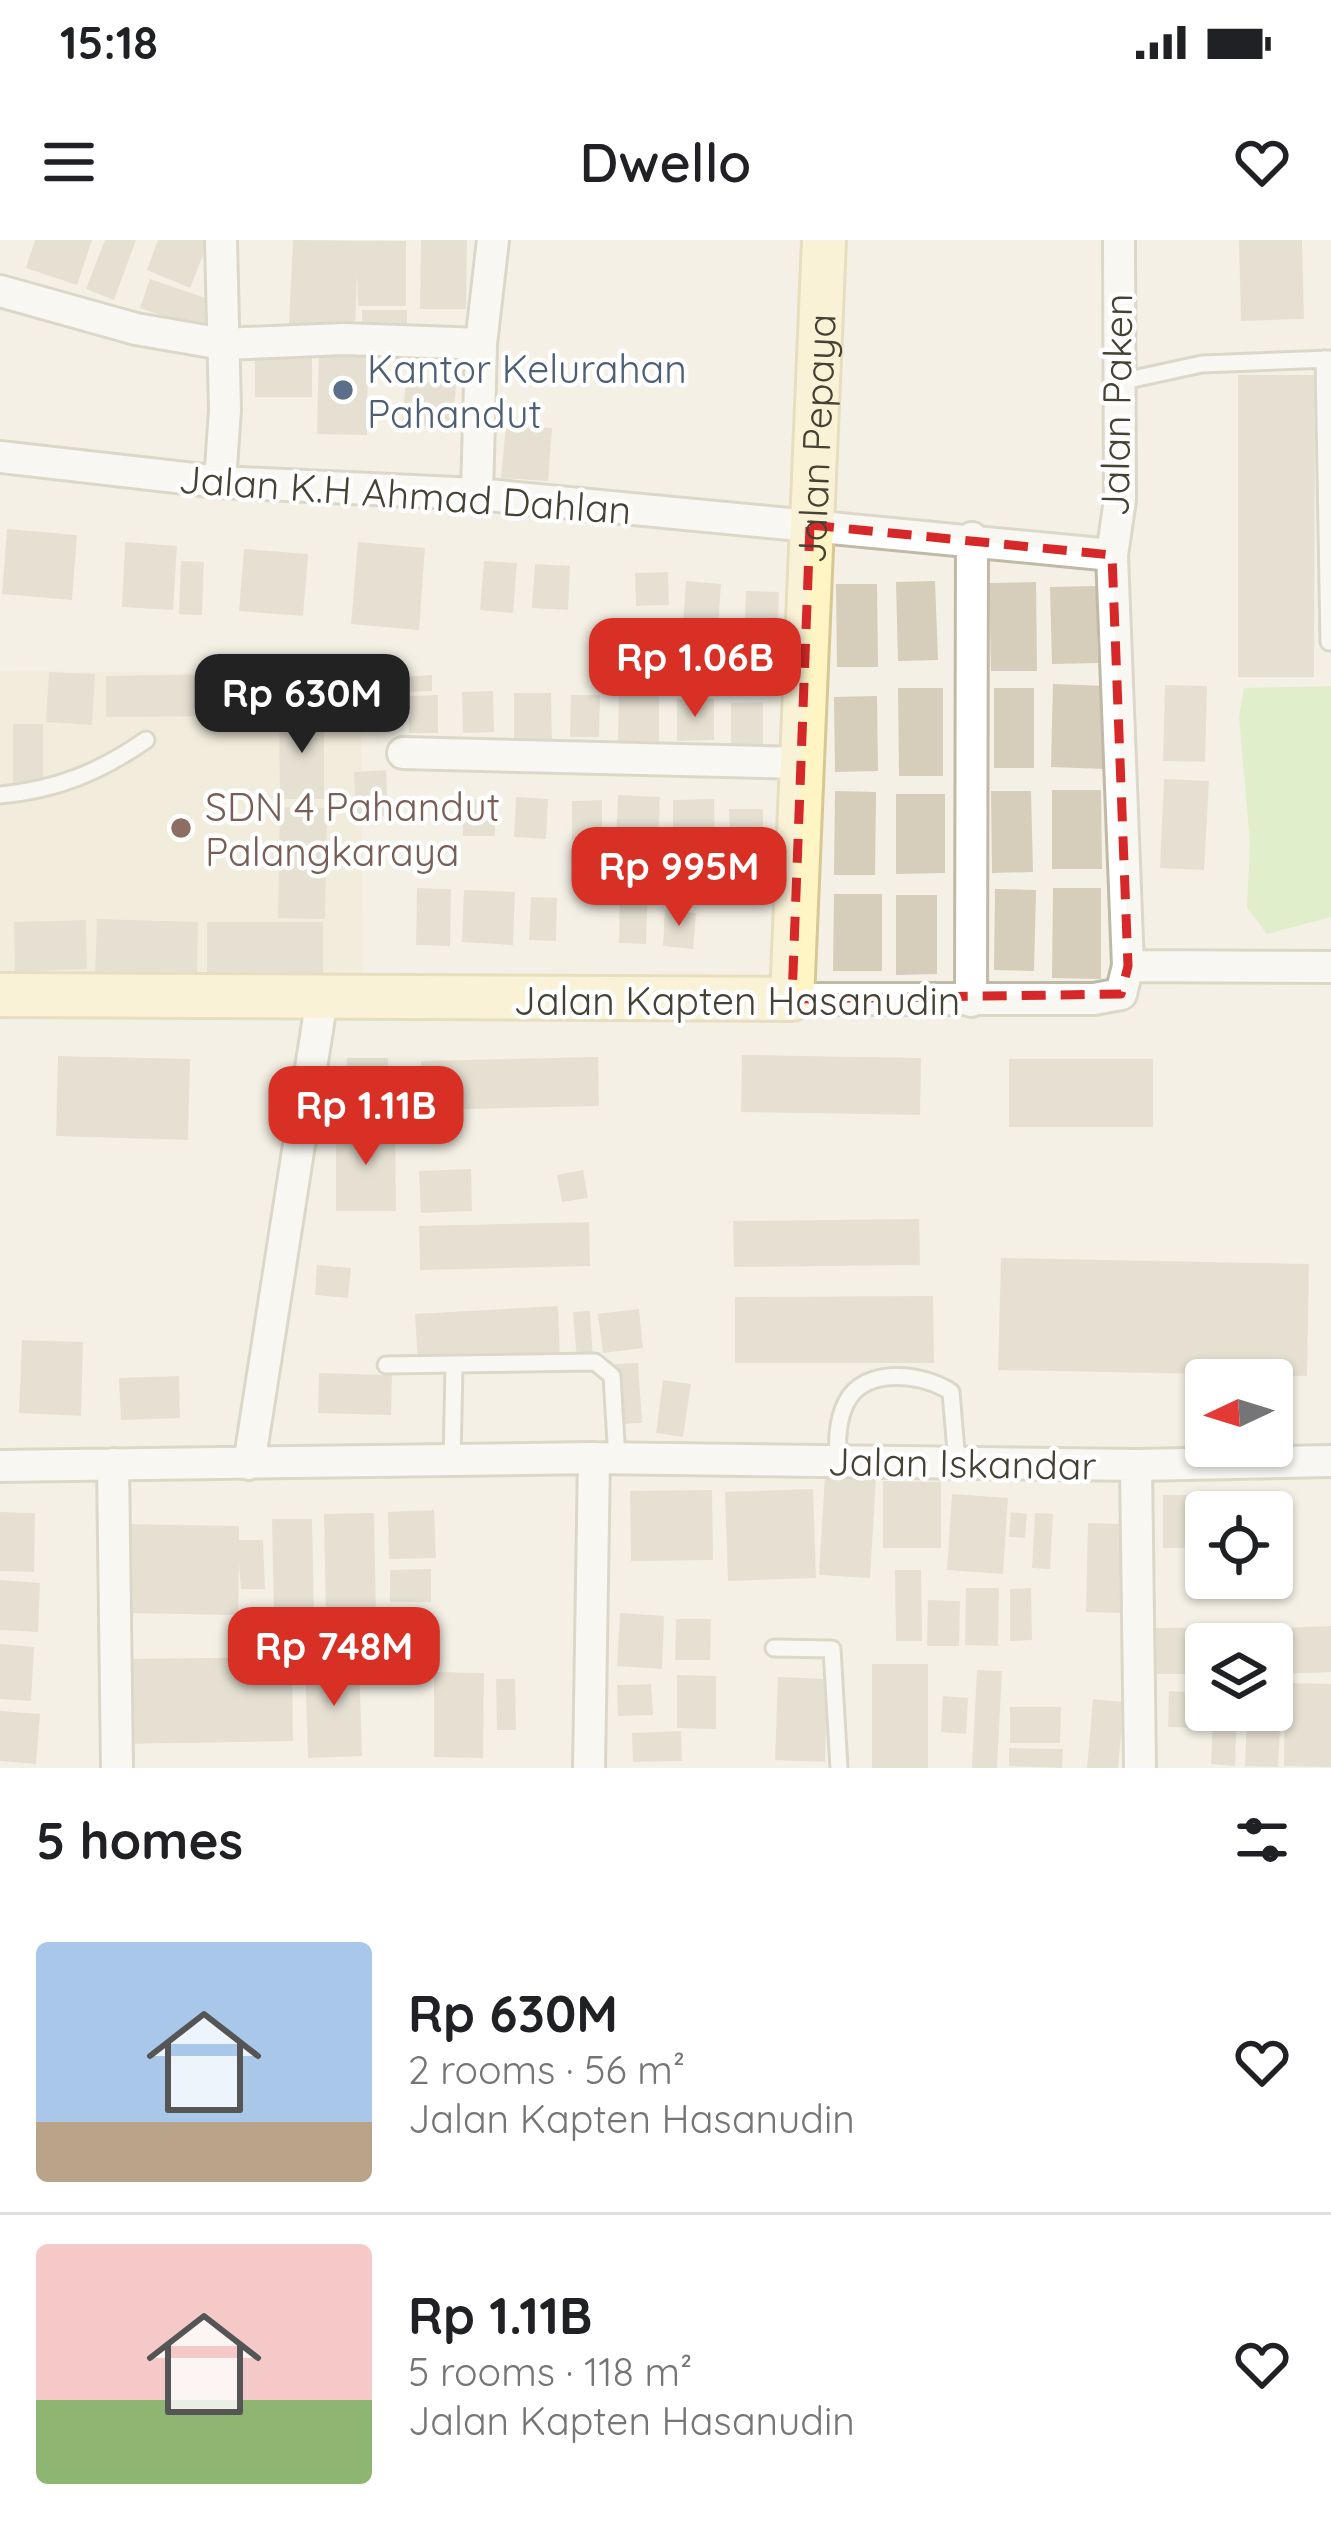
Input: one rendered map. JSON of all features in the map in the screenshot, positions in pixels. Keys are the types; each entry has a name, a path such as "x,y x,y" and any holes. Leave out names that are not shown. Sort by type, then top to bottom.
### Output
{"street":[{"path":"220,240 220,482"},
{"path":"477,494 481,344 494,240"},
{"name":"Jalan Pepaya","path":"792,999 824,240"},
{"name":"Jalan Paken","path":"810,525 1112,555 1120,500 1119,240"},
{"path":"0,291 136,328 223,344 344,339 481,344"},
{"name":"Jalan K.H Ahmad Dahlan","path":"0,457 220,482 477,494 810,525"},
{"path":"970,1000 972,538"},
{"path":"1112,555 1128,967 1331,967"},
{"path":"403,753 801,764"},
{"name":"Jalan Kapten Hasanudin","path":"0,995 1113,998 1127,984 1128,967"},
{"path":"248,1464 322,998"},
{"path":"589,1768 605,1458"},
{"name":"Jalan Iskandar","path":"0,1466 605,1458 1136,1465 1331,1461"},
{"path":"113,1464 117,1768"},
{"path":"1136,1465 1140,1768"}],"lane":[{"path":"1120,382 1202,364 1328,359 1329,642"},
{"path":"0,795 46,791 111,764 146,740"},
{"path":"386,1365 595,1362 607,1368 615,1390 605,1458"},
{"path":"452,1462 454,1365"},
{"path":"838,1461 837,1432 847,1399 869,1382 910,1376 933,1380 951,1392 956,1463"},
{"path":"774,1648 832,1649 839,1768"}],"highlighted area":[{"path":"810,525 1112,555 1128,966 1121,994 792,999"}],"shaded area":[{"name":"SDN 4 Pahandut Palangkaraya","path":"0,671 361,674 363,982 0,982"}],"green space":[{"path":"1331,686 1331,917 1267,934 1247,908 1250,842 1239,717 1244,688"}],"building":[{"path":"35,240 92,240 77,285 26,268"},
{"path":"105,240 136,240 114,300 86,289"},
{"path":"158,240 209,240 190,288 147,270"},
{"path":"293,240 406,241 406,306 358,306 357,275 355,326 289,323"},
{"path":"421,240 467,240 466,309 420,309"},
{"path":"1239,240 1302,240 1304,319 1241,321"},
{"path":"150,279 214,301 204,330 140,308"},
{"path":"362,310 407,310 407,333 362,333"},
{"name":"Kantor Kelurahan Pahandut","path":"255,344 312,345 312,397 255,397"},
{"name":"Kantor Kelurahan Pahandut","path":"319,345 368,346 367,435 317,434"},
{"path":"1238,375 1315,375 1314,677 1238,677"},
{"path":"406,380 456,384 453,428 402,423"},
{"path":"506,424 552,428 548,481 501,478"},
{"path":"7,529 77,535 72,600 2,594"},
{"path":"125,542 177,546 173,610 122,607"},
{"path":"358,542 425,548 419,630 351,624"},
{"path":"244,549 308,554 303,616 239,611"},
{"path":"181,561 204,562 202,615 179,614"},
{"path":"484,561 517,563 513,613 480,610"},
{"path":"535,564 570,566 568,610 532,608"},
{"path":"668,572 669,605 636,606 635,573"},
{"path":"686,581 721,584 718,626 683,624"},
{"path":"935,581 938,660 898,661 896,582"},
{"path":"1036,582 1037,671 991,671 989,583"},
{"path":"836,584 877,584 878,667 837,667"},
{"path":"1096,586 1098,663 1052,664 1050,587"},
{"path":"746,591 779,592 776,676 743,675"},
{"path":"634,618 670,621 666,666 630,662"},
{"path":"49,672 95,674 92,725 46,722"},
{"path":"236,674 236,716 106,717 106,676"},
{"path":"432,675 432,691 401,692 400,677"},
{"path":"306,676 307,707 243,709 242,679"},
{"path":"1053,684 1107,686 1105,769 1051,767"},
{"path":"1165,685 1207,686 1205,762 1163,761"},
{"path":"898,688 943,688 943,776 899,776"},
{"path":"994,688 1034,688 1034,768 994,768"},
{"path":"493,691 494,732 463,733 462,692"},
{"path":"619,691 659,692 659,741 618,741"},
{"path":"514,693 551,693 552,740 514,740"},
{"path":"390,694 391,731 354,731 353,695"},
{"path":"438,695 438,733 409,733 408,696"},
{"path":"571,695 600,695 599,737 570,737"},
{"path":"877,696 878,771 835,772 834,697"},
{"path":"677,699 714,699 714,740 677,741"},
{"path":"763,702 763,744 731,745 731,703"},
{"path":"279,714 324,714 324,799 280,799"},
{"path":"13,724 43,724 43,783 13,783"},
{"path":"386,770 388,816 356,817 354,772"},
{"path":"1164,779 1209,781 1204,870 1160,868"},
{"path":"1052,790 1101,790 1102,869 1052,869"},
{"path":"835,791 876,792 875,875 834,875"},
{"path":"991,791 1031,791 1033,872 992,873"},
{"path":"896,794 945,794 945,873 896,874"},
{"path":"618,795 660,797 658,845 616,844"},
{"path":"516,797 548,799 546,839 514,837"},
{"path":"462,799 495,799 495,836 463,836"},
{"path":"714,799 715,844 673,844 673,800"},
{"path":"602,800 602,844 572,844 572,801"},
{"path":"280,807 327,808 325,919 278,918"},
{"path":"729,809 763,809 763,847 730,848"},
{"path":"620,878 648,878 646,944 619,943"},
{"path":"417,888 451,889 450,946 416,945"},
{"path":"1053,888 1101,888 1101,979 1052,978"},
{"path":"995,889 1036,890 1034,971 994,970"},
{"path":"464,890 515,892 513,945 462,942"},
{"path":"834,894 882,894 882,971 833,971"},
{"path":"896,895 937,895 937,974 896,975"},
{"path":"531,897 557,898 556,941 529,940"},
{"path":"665,910 696,913 693,949 663,946"},
{"path":"97,919 198,922 197,978 95,975"},
{"path":"86,920 87,969 15,972 14,922"},
{"path":"207,922 323,922 323,973 207,972"},
{"path":"742,1055 921,1058 920,1115 741,1112"},
{"path":"58,1056 190,1059 188,1140 56,1136"},
{"path":"598,1057 599,1106 422,1110 421,1061"},
{"path":"347,1058 388,1058 388,1090 347,1089"},
{"path":"1009,1059 1153,1059 1153,1127 1009,1127"},
{"path":"336,1125 395,1125 396,1211 336,1211"},
{"path":"471,1169 472,1211 421,1213 419,1171"},
{"path":"583,1170 588,1198 562,1202 557,1175"},
{"path":"919,1219 920,1265 734,1267 733,1221"},
{"path":"589,1222 590,1266 420,1270 419,1226"},
{"path":"1001,1258 1309,1264 1307,1376 1293,1376 1293,1359 1185,1359 1185,1374 998,1370"},
{"path":"317,1265 351,1268 348,1298 315,1295"},
{"path":"933,1296 934,1363 735,1363 735,1297"},
{"path":"558,1306 560,1357 418,1365 415,1314"},
{"path":"639,1309 643,1348 603,1353 598,1314"},
{"path":"590,1311 593,1359 577,1360 573,1312"},
{"path":"22,1340 83,1342 81,1416 19,1413"},
{"path":"638,1363 642,1423 619,1424 615,1364"},
{"path":"319,1373 392,1375 391,1415 318,1413"},
{"path":"179,1376 180,1418 121,1420 119,1378"},
{"path":"663,1380 691,1384 683,1437 656,1433"},
{"path":"825,1475 876,1478 870,1578 819,1575"},
{"path":"883,1481 941,1482 941,1548 883,1548"},
{"path":"813,1489 816,1578 728,1581 725,1492"},
{"path":"712,1490 713,1560 631,1561 630,1491"},
{"path":"952,1494 1008,1498 1003,1574 947,1570"},
{"path":"1163,1495 1185,1495 1185,1548 1163,1548"},
{"path":"434,1510 436,1558 389,1559 388,1512"},
{"path":"0,1512 35,1513 34,1572 0,1571"},
{"path":"1011,1512 1027,1514 1025,1538 1009,1537"},
{"path":"374,1513 376,1616 326,1618 324,1514"},
{"path":"1035,1513 1053,1514 1050,1569 1032,1568"},
{"path":"272,1519 312,1519 314,1615 274,1616"},
{"path":"1088,1523 1123,1524 1122,1613 1086,1612"},
{"path":"126,1524 239,1526 239,1540 263,1540 265,1589 241,1589 239,1564 238,1615 125,1613"},
{"path":"431,1569 431,1602 390,1602 390,1570"},
{"path":"895,1570 921,1570 922,1641 896,1641"},
{"path":"0,1580 40,1583 38,1632 0,1630"},
{"path":"966,1588 999,1588 998,1646 965,1645"},
{"path":"1031,1588 1032,1640 1010,1641 1010,1589"},
{"path":"928,1600 960,1601 959,1646 927,1646"},
{"path":"620,1613 664,1616 662,1669 617,1666"},
{"path":"676,1619 711,1619 710,1660 675,1660"},
{"path":"1331,1626 1331,1672 1293,1674 1293,1628"},
{"path":"1147,1628 1185,1628 1185,1674 1148,1674"},
{"path":"0,1644 34,1647 31,1701 0,1699"},
{"path":"292,1657 293,1741 121,1744 120,1659"},
{"path":"359,1661 362,1756 308,1758 305,1663"},
{"path":"872,1664 928,1664 928,1768 872,1768"},
{"path":"977,1670 1002,1671 997,1768 972,1768"},
{"path":"434,1672 484,1673 483,1758 434,1757"},
{"path":"677,1675 716,1676 716,1729 677,1728"},
{"path":"778,1677 827,1679 825,1762 775,1760"},
{"path":"496,1679 515,1679 516,1730 497,1730"},
{"path":"1293,1683 1331,1684 1331,1767 1284,1766 1284,1731 1293,1731"},
{"path":"651,1684 653,1715 618,1716 617,1685"},
{"path":"1169,1691 1185,1692 1185,1727 1168,1727"},
{"path":"943,1696 968,1698 966,1734 941,1732"},
{"path":"1093,1699 1124,1702 1118,1768 1087,1768"},
{"path":"1010,1707 1061,1707 1060,1743 1010,1743"},
{"path":"0,1711 40,1714 36,1764 0,1761"},
{"path":"681,1731 682,1761 633,1762 632,1733"},
{"path":"1212,1731 1236,1731 1235,1766 1211,1764"},
{"path":"1246,1731 1280,1731 1278,1767 1245,1766"},
{"path":"1009,1748 1063,1749 1062,1768 1009,1766"}],"place":[{"name":"Kantor Kelurahan Pahandut","path":"343,390"},
{"name":"SDN 4 Pahandut Palangkaraya","path":"181,828"}]}
